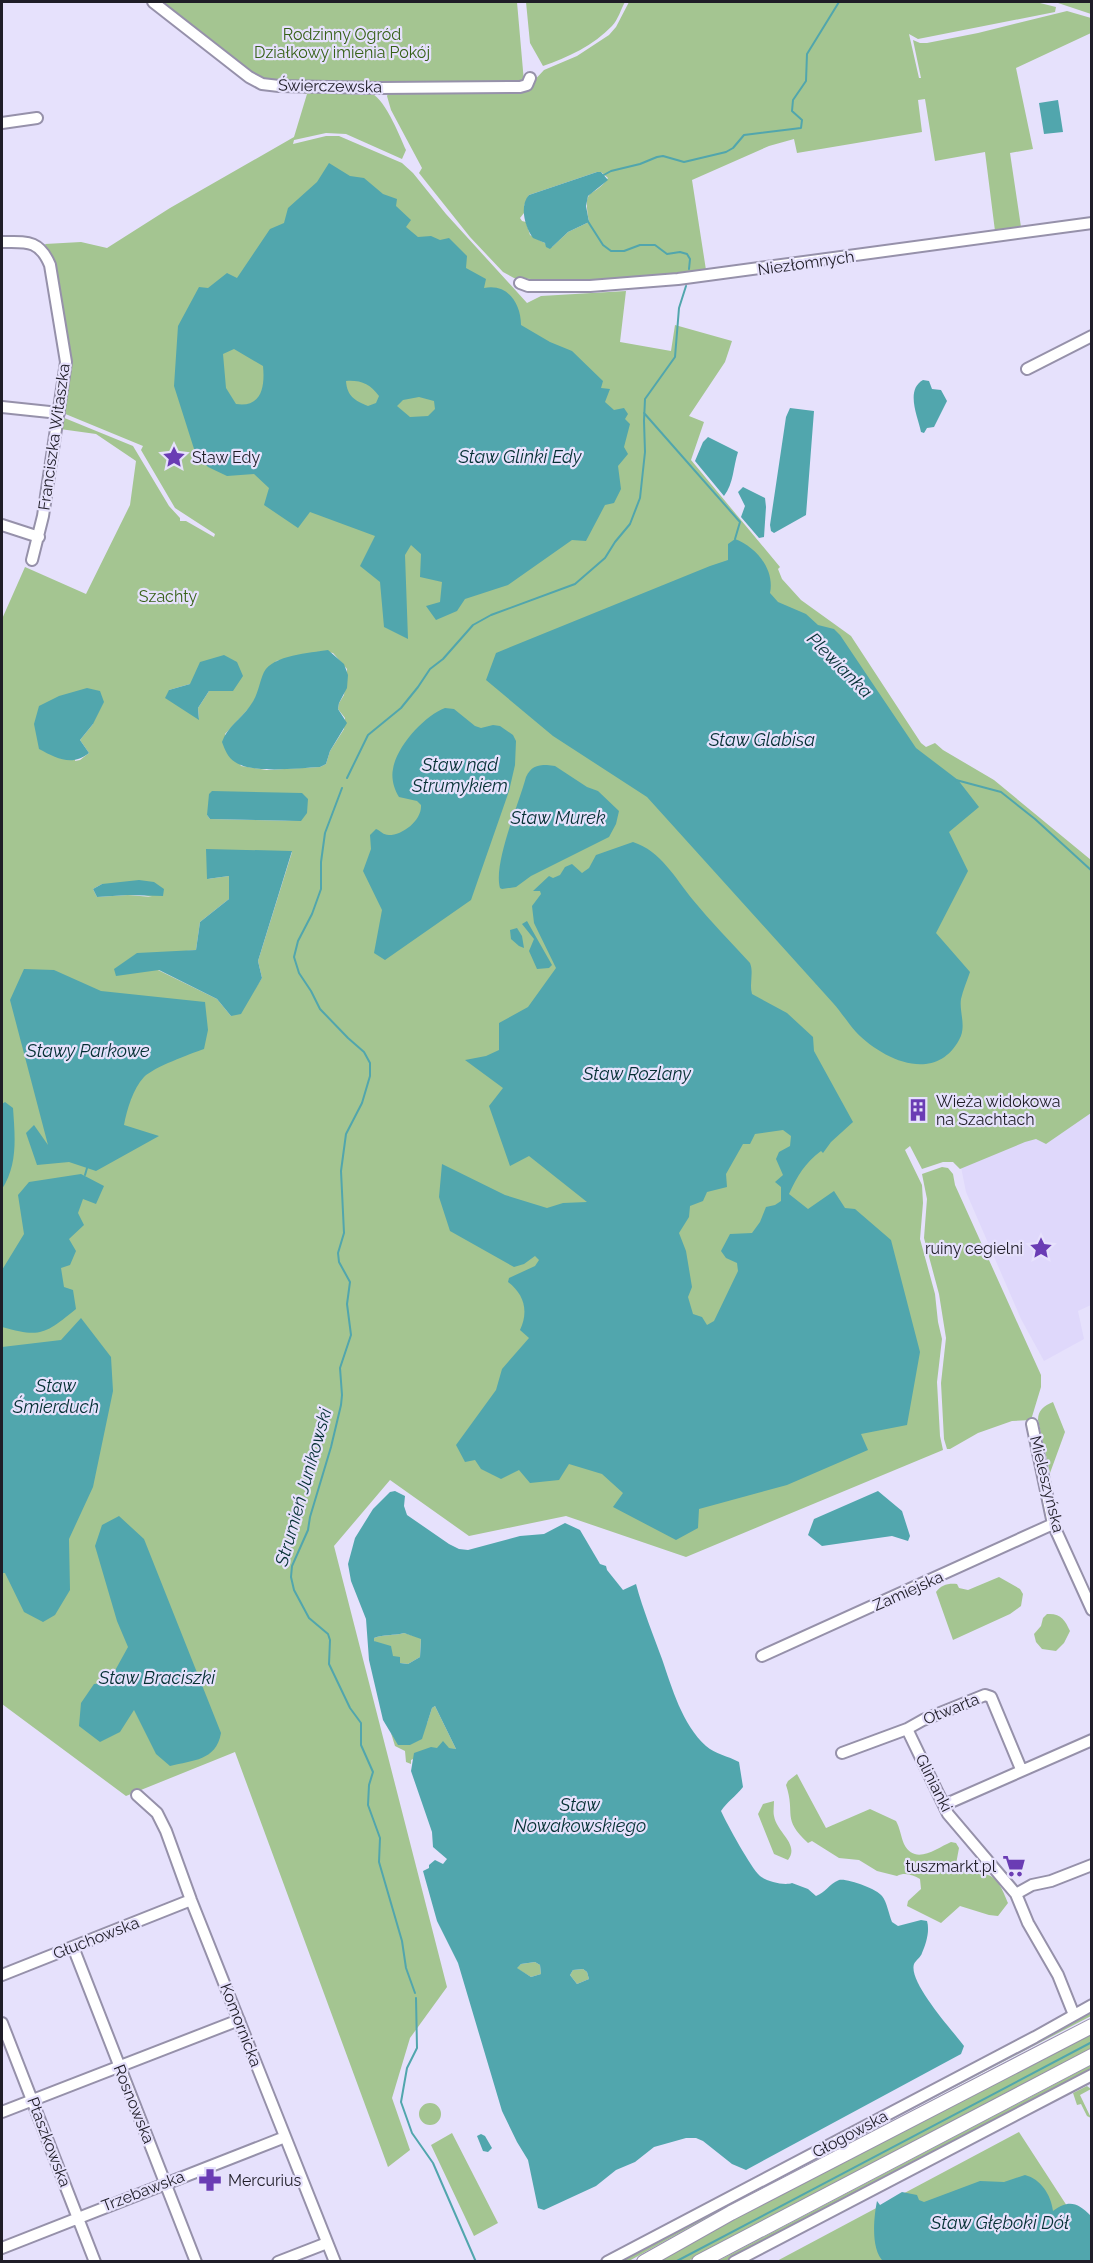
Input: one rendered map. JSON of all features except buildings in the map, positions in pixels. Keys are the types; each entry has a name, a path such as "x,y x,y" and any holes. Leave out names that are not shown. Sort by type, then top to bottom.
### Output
{"main road":[{"name":"Głogowska","path":"644,2262 738,2210 1092,2026"},
{"path":"699,2262 1092,2056"}],"street":[{"name":"Świerczewska","path":"153,2 249,77 267,85 380,88 520,87 527,85 530,78"},
{"path":"2,123 37,118"},
{"name":"Niezłomnych","path":"520,283 528,286 590,286 678,279 1092,223"},
{"name":"Franciszka Witaszka","path":"2,242 26,242 37,245 45,252 50,265 66,356 39,537 32,560"},
{"path":"1027,369 1092,336"},
{"path":"2,407 59,413"},
{"path":"2,525 39,537"},
{"name":"Mieleszyńska","path":"1032,1424 1053,1524 1092,1610"},
{"name":"Zamiejska","path":"762,1656 1053,1524"},
{"name":"Otwarta","path":"907,1729 923,1720 985,1695 991,1697 1021,1769"},
{"path":"842,1754 907,1729"},
{"name":"Glinianki","path":"907,1729 948,1814 1016,1894 1028,1923 1058,1976 1074,2015"},
{"path":"944,1805 1021,1769 1092,1740"},
{"name":"Komornicka","path":"137,1795 157,1813 173,1849 334,2262"},
{"path":"1016,1894 1032,1885 1051,1881 1092,1865"},
{"name":"Głuchowska","path":"2,1976 192,1900"},
{"name":"Rosnowska","path":"73,1947 196,2262"},
{"name":"Głogowska","path":"607,2262 1092,2005"},
{"path":"2,2112 239,2020"},
{"name":"Ptaszkowska","path":"2,2023 95,2262"},
{"path":"734,2262 1092,2075"},
{"name":"Trzebawska","path":"2,2248 285,2137"},
{"path":"278,2262 327,2243"}],"shaded area":[{"name":"ruiny cegielni","path":"1091,1112 1091,1305 1078,1311 1084,1339 1044,1361 1021,1319 966,1192 961,1167"}],"green space":[{"name":"Rodzinny Ogród Działkowy imienia Pokój","path":"159,2 517,2 524,82 378,85 262,81"},
{"path":"526,2 625,2 618,18 605,33 571,55 543,66 530,43"},
{"path":"629,2 1036,2 1056,7 1055,12 918,39 909,34 919,78 921,78 913,40 927,43 1067,11 1091,18 1091,33 1016,68 1033,149 1010,153 1021,227 995,231 985,152 935,161 925,99 918,100 922,132 797,153 794,139 769,146 692,180 706,270 619,279 565,281 514,278 503,272 470,237 419,173 422,168 391,110 387,96 389,92 530,85 544,70 577,56 609,35 616,27","holes":["601,172 608,178 588,197 589,222 568,232 552,247 530,235 526,222 520,218 524,213 524,206 529,195"]},
{"path":"1055,2 1091,2 1091,14"},
{"name":"Szachty","path":"287,89 343,90 344,94 367,95 368,92 380,100 406,150 402,159 346,134 326,133 294,140 293,144 326,136 339,136 402,163 527,303 541,296 626,291 620,342 671,351 675,325 732,341 725,362 689,416 704,422 691,460 780,567 778,569 782,579 801,600 851,636 921,743 926,747 935,743 994,780 1091,860 1091,1113 1046,1144 1036,1139 1025,1142 960,1169 953,1162 943,1162 922,1169 910,1146 905,1150 922,1185 920,1239 935,1294 942,1339 937,1382 943,1450 686,1557 566,1516 469,1536 390,1480 334,1546 447,1987 410,2038 392,2098 410,2150 388,2167 235,1752 126,1796 2,1704 2,619 25,567 86,594 130,505 136,461 96,434 60,429 62,417 133,446 180,521 186,521 214,537 215,534 175,508 141,450 143,446 63,413 66,383 52,258 45,244 81,242 107,248 170,208 294,137 307,94","holes":["323,651 333,653 347,669 344,695 338,709 345,718 344,729 330,751 326,764 320,767 267,770 241,766 225,734 251,706 276,661","190,684 233,691 209,691 198,708 199,719 169,690","87,688 93,724 80,740 89,753 75,761","207,815 301,821 210,819","292,852 258,961 262,978 251,995 231,1016 217,999 158,970 167,953 196,950 200,922 229,899 229,876 207,879","102,884 152,897 128,895 97,897 93,889"]},
{"path":"942,1167 948,1168 953,1174 955,1185 1041,1375 1041,1387 1031,1420 1012,1421 978,1433 950,1449 947,1449 944,1439 941,1383 946,1338 939,1294 924,1238 927,1199 922,1174"},
{"path":"1053,1402 1065,1432 1050,1473 1038,1420 1042,1409"},
{"path":"999,1577 1020,1589 1023,1594 1021,1606 1010,1614 953,1640 936,1592 942,1586 951,1584 957,1584 959,1588 968,1590"},
{"path":"1047,1614 1062,1618 1070,1631 1064,1643 1056,1651 1042,1649 1036,1642 1034,1634"},
{"path":"404,1633 421,1638 420,1657 408,1664 400,1663 374,1641 374,1638"},
{"path":"435,1706 456,1749 437,1748 411,1760 411,1764 406,1762 405,1751 395,1746 391,1733 399,1745 427,1723 432,1708"},
{"path":"797,1774 826,1828 870,1809 896,1821 904,1844 914,1854 920,1855 951,1842 956,1843 959,1848 956,1864 960,1869 995,1879 1008,1903 998,1916 960,1906 941,1923 907,1906 908,1901 921,1889 920,1879 909,1874 897,1876 877,1871 859,1860 839,1858 812,1841 808,1843 800,1835 792,1822 786,1785"},
{"path":"774,1801 776,1822 790,1844 791,1854 788,1860 774,1854 758,1814 763,1804"},
{"path":"535,1962 540,1965 541,1974 531,1977 516,1968 521,1964"},
{"path":"583,1969 587,1972 589,1979 577,1984 570,1975 573,1970"},
{"path":"1091,2011 1091,2016 755,2191 629,2261 615,2262"},
{"path":"1091,2032 1091,2050 688,2261 656,2262 748,2211"},
{"path":"1091,2065 1091,2070 725,2261 716,2262"},
{"path":"1087,2086 1091,2089 1080,2095 1091,2118 1087,2116 1081,2104 1077,2105 1073,2093"},
{"path":"430,2103 438,2106 441,2114 438,2122 430,2125 422,2122 419,2114 422,2106"},
{"name":"Staw Głęboki Dół","path":"1019,2132 1091,2243 1091,2261 775,2262"},
{"path":"452,2133 498,2223 474,2236 431,2145"}],"water":[{"path":"1058,100 1063,132 1044,134 1039,103"},
{"name":"Staw Glinki Edy","path":"329,163 350,176 364,178 383,194 397,199 396,206 411,220 406,227 418,237 431,236 440,240 449,238 467,256 466,268 486,279 484,288 500,289 512,297 519,310 521,325 550,342 572,351 603,381 601,388 610,389 605,402 614,410 624,408 628,414 625,419 630,424 624,447 628,454 618,466 621,489 614,503 605,505 586,541 572,540 508,585 465,599 457,611 436,620 426,606 440,602 442,582 420,577 421,554 411,545 405,555 408,639 384,627 380,582 360,566 375,536 310,512 298,528 264,505 269,488 254,474 227,476 208,467 195,452 174,386 178,326 199,287 208,288 227,273 237,278 270,229 284,223 288,208 317,182","holes":["234,349 263,366 262,388 260,394 251,403 236,404 226,388 223,354","346,381 361,382 369,386 379,396 376,403 368,406 359,402 350,394","419,397 434,401 435,409 428,416 410,417 397,406 403,400"]},
{"path":"601,172 608,180 588,196 586,206 589,222 568,232 550,249 545,243 533,238 524,216 524,205 529,195"},
{"path":"923,380 929,381 932,389 941,390 947,401 934,427 927,428 924,433 921,432 914,404 915,390"},
{"path":"790,408 814,411 806,515 774,533 770,525 786,417"},
{"path":"708,437 738,452 732,480 724,496 695,461 703,442"},
{"path":"743,487 765,498 764,537 759,538 741,517 745,506 738,492"},
{"name":"Staw Glabisa","path":"735,539 757,553 767,567 771,584 770,593 778,602 806,614 818,625 834,629 840,635 916,748 958,780 979,807 949,832 968,871 936,933 970,972 961,999 963,1025 961,1035 949,1053 937,1061 923,1064 909,1063 880,1051 867,1042 647,797 553,736 486,680 496,653 728,560 728,544"},
{"path":"328,650 344,664 348,675 347,688 338,709 347,723 330,751 326,764 320,767 264,769 243,766 233,760 227,754 222,742 227,732 253,702 264,672 269,666 283,658"},
{"path":"224,655 237,662 243,676 233,691 209,691 198,708 199,720 165,698 169,690 190,684 200,662"},
{"path":"87,688 100,691 104,702 93,724 80,740 89,753 76,760 64,760 39,749 34,724 39,706 59,696"},
{"name":"Staw nad Strumykiem","path":"445,708 454,709 475,726 481,728 500,726 513,735 516,741 515,765 509,791 471,900 385,960 374,953 382,910 363,871 371,849 370,835 376,829 387,835 400,832 411,826 418,816 421,805 417,801 399,797 394,787 395,760 413,733 429,717"},
{"name":"Staw Murek","path":"555,766 587,787 598,791 619,811 616,824 609,837 531,876 516,887 502,889 499,877 503,849 526,777 534,767"},
{"path":"212,791 302,793 308,799 307,813 301,821 210,819 207,815 209,794"},
{"name":"Staw Rozlany","path":"633,842 652,852 667,866 700,908 750,963 752,994 787,1013 813,1037 814,1051 853,1122 831,1142 823,1153 821,1151 806,1165 789,1194 808,1209 834,1191 845,1208 855,1209 891,1240 920,1352 907,1425 861,1434 868,1450 787,1485 699,1509 698,1528 676,1540 613,1507 623,1493 602,1474 569,1464 559,1480 530,1483 519,1470 501,1479 481,1469 475,1460 465,1462 456,1445 496,1390 502,1369 529,1338 520,1330 524,1316 521,1297 508,1282 509,1278 535,1266 539,1260 535,1256 524,1264 514,1267 450,1231 439,1197 442,1164 505,1195 547,1208 563,1203 587,1202 529,1156 510,1166 489,1106 503,1088 465,1060 486,1056 499,1050 499,1023 528,1007 556,968 534,923 532,906 541,894 540,891 533,891 549,876 553,878 560,875 565,867 572,864 582,873 589,868 596,855","holes":["783,1130 791,1136 790,1146 779,1152 776,1159 783,1175 775,1182 781,1187 781,1201 766,1207 760,1222 752,1233 730,1234 721,1251 726,1258 737,1263 738,1271 714,1321 707,1325 702,1317 693,1314 688,1297 692,1287 686,1251 679,1233 689,1217 690,1206 703,1201 707,1192 727,1187 726,1174 743,1144 750,1144 755,1134"]},
{"path":"206,849 292,851 258,961 262,978 241,1014 231,1016 217,999 159,970 116,976 114,969 137,953 196,950 200,922 229,899 229,876 207,879"},
{"path":"139,880 154,882 164,889 163,896 97,897 93,889 102,884"},
{"path":"527,921 552,965 549,968 537,969 529,951 534,939 522,924"},
{"path":"517,928 522,936 524,948 511,939 510,930"},
{"name":"Stawy Parkowe","path":"24,969 54,970 101,991 205,1002 208,1030 204,1049 149,1073 137,1087 129,1106 124,1125 159,1136 96,1171 69,1162 37,1165 26,1133 34,1125 48,1145 10,1000"},
{"path":"5,1102 13,1108 15,1140 11,1170 2,1189 2,1104"},
{"path":"81,1174 104,1186 96,1204 83,1199 78,1213 84,1225 69,1239 76,1251 70,1265 61,1268 64,1287 73,1290 76,1309 42,1332 26,1332 2,1327 2,1270 24,1234 18,1195 29,1182"},
{"name":"Staw Śmierduch","path":"81,1318 111,1357 113,1391 93,1487 69,1539 70,1590 55,1615 43,1622 24,1612 5,1573 2,1573 2,1347 61,1340"},
{"name":"Staw Nowakowskiego","path":"395,1491 405,1496 404,1506 407,1515 459,1549 468,1550 520,1536 544,1534 565,1523 580,1530 600,1564 606,1566 623,1590 636,1584 670,1682 690,1727 713,1751 739,1762 743,1787 721,1811 751,1864 763,1878 780,1883 792,1883 808,1889 816,1896 839,1880 855,1882 882,1896 892,1922 898,1926 921,1920 927,1921 926,1942 914,1964 914,1972 924,1994 964,2046 961,2054 746,2170 732,2164 703,2141 686,2138 654,2147 635,2162 616,2170 596,2186 544,2210 538,2208 528,2160 502,2111 458,1963 437,1921 423,1871 429,1868 435,1860 443,1864 447,1859 433,1847 432,1832 411,1771 414,1753 431,1747 437,1748 443,1741 449,1748 456,1749 435,1706 432,1708 422,1739 410,1745 398,1745 383,1720 369,1660 366,1619 351,1581 348,1564 355,1538 373,1509 390,1492","holes":["404,1633 421,1639 420,1657 408,1664 400,1663 400,1657 393,1656 391,1646 374,1641 374,1638","535,1962 540,1965 541,1974 531,1977 517,1968 521,1964","583,1969 587,1972 589,1979 577,1984 570,1975 573,1970"]},
{"path":"878,1491 902,1511 910,1536 908,1541 892,1536 822,1546 808,1535 814,1519"},
{"name":"Staw Braciszki","path":"119,1516 144,1539 221,1733 214,1749 202,1758 170,1766 156,1754 134,1710 120,1732 100,1742 79,1726 81,1703 94,1684 106,1683 115,1686 112,1676 128,1647 117,1621 95,1546 102,1525"},
{"path":"481,2134 485,2136 492,2148 488,2152 483,2151 477,2136"},
{"name":"Staw Głęboki Dół","path":"1025,2175 1036,2180 1044,2188 1053,2211 1064,2205 1073,2204 1091,2216 1091,2261 884,2262 880,2257 874,2233 877,2201 880,2205 902,2192 917,2195 919,2200 924,2202 980,2181 1004,2182"}],"waterway":[{"name":"Strumień Junikowski","path":"602,176 657,157 663,156 684,162 726,152 733,148 744,135 801,128 802,120 792,111 793,100 806,81 807,54 839,2"},
{"name":"Strumień Junikowski","path":"587,220 603,245 611,251 624,251 640,245 655,245 667,254 680,252 687,254 690,259 689,269"},
{"name":"Strumień Junikowski","path":"347,778 368,735 401,708 430,669 443,659 473,625 491,615 575,584 605,558 630,524 640,498 645,452 645,399 675,357 679,308 686,286"},
{"name":"Plewianka","path":"644,413 740,522 735,539"},
{"name":"Plewianka","path":"956,780 1001,792 1035,819 1092,871"},
{"name":"Strumień Junikowski","path":"342,788 325,833 321,862 321,889 312,914 298,941 294,957 299,973 320,1009 364,1052 370,1063 370,1076 362,1103 346,1134 341,1171 344,1233 338,1253 339,1262 350,1282 347,1304 351,1335 340,1368 341,1405 308,1530 292,1566 291,1577 294,1590 309,1618 328,1634 329,1664 350,1708 361,1723 361,1745 373,1772 369,1785 368,1805 380,1838 379,1862 402,1941 406,1968 415,1993"},
{"path":"85,1175 87,1168"},
{"name":"Strumień Junikowski","path":"416,1998 417,2048 407,2068 401,2102 412,2133 433,2163 476,2262"},
{"path":"675,2262 1092,2042"}],"place":[{"name":"Staw Edy","path":"174,457"},
{"name":"Wieża widokowa na Szachtach","path":"918,1110"},
{"name":"ruiny cegielni","path":"1041,1248"},
{"name":"tuszmarkt.pl","path":"1014,1866"},
{"name":"Mercurius","path":"210,2180"}]}
